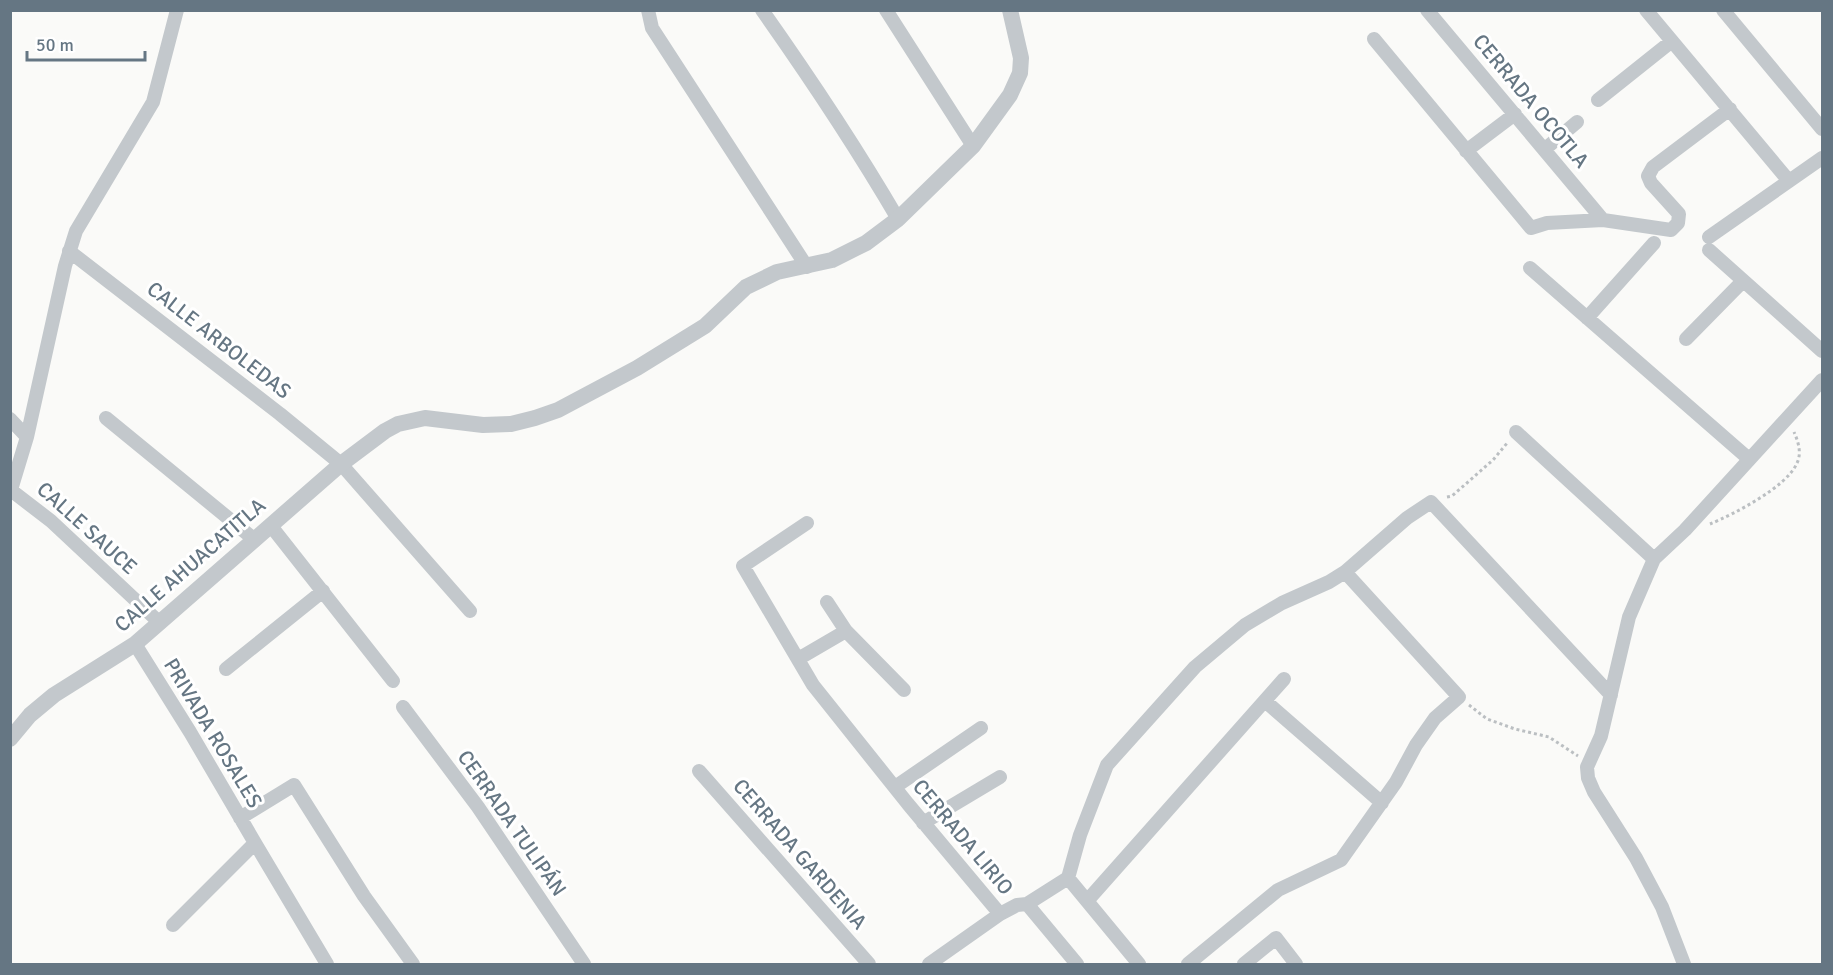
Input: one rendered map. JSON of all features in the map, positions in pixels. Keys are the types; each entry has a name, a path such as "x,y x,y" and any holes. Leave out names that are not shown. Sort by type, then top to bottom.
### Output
{"street":[{"path":"11,492 27,437 69,251 76,231 153,102 177,10"},
{"path":"648,10 652,28 807,267 849,253 866,243 898,219 973,146 1010,95 1020,73 1021,58 1010,10"},
{"path":"762,10 850,139 898,219"},
{"path":"886,10 973,146"},
{"name":"CERRADA OCOTLA","path":"1427,10 1603,220"},
{"path":"1646,10 1789,181"},
{"path":"1723,10 1822,129"},
{"path":"1374,39 1527,226 1534,228 1547,223 1603,220 1671,230 1678,223 1679,214 1651,183 1648,176 1653,167 1730,109"},
{"path":"1598,100 1672,42"},
{"path":"1466,151 1515,114"},
{"path":"1545,149 1577,122"},
{"path":"1822,158 1709,244 1743,281 1822,351"},
{"path":"1587,318 1654,243"},
{"name":"CALLE ARBOLEDAS","path":"69,251 341,464 471,611"},
{"name":"CALLE AHUACATITLA","path":"10,739 30,715 54,695 135,644 341,464 385,431 398,424 426,418 483,425 511,424 546,414 637,368 694,333 719,314 746,286 777,272 807,267"},
{"path":"1530,268 1749,459"},
{"path":"1686,339 1743,281"},
{"path":"1684,964 1662,907 1636,858 1594,792 1588,778 1587,767 1601,736 1629,617 1654,559 1685,530 1822,380"},
{"path":"10,418 27,437"},
{"path":"106,418 255,540"},
{"path":"1516,432 1654,559"},
{"name":"CALLE SAUCE","path":"11,492 51,521 160,623"},
{"path":"929,964 1000,914 1017,905 1027,904 1068,878 1080,835 1107,765 1195,667 1245,625 1281,603 1329,582 1345,572 1407,518 1431,502 1611,695"},
{"name":"CERRADA LIRIO","path":"807,523 743,566 813,685 923,823 1000,914"},
{"path":"271,526 393,681"},
{"path":"1188,964 1278,890 1341,860 1396,782 1416,745 1435,718 1459,697 1345,572"},
{"path":"226,669 322,591"},
{"path":"828,602 846,631 904,690"},
{"path":"798,659 846,631"},
{"name":"PRIVADA ROSALES","path":"135,644 190,732 327,964"},
{"path":"1087,901 1284,679"},
{"path":"1265,701 1382,803"},
{"name":"CERRADA TULIPÁN","path":"403,707 478,807 584,964"},
{"name":"CERRADA LIRIO","path":"895,787 981,728"},
{"name":"CERRADA GARDENIA","path":"699,771 869,964"},
{"path":"923,823 1000,777"},
{"path":"240,818 294,785 364,896 414,964"},
{"path":"173,926 255,843"},
{"path":"1068,878 1139,964"},
{"path":"1027,904 1077,964"},
{"path":"1244,964 1276,938 1296,964"}],"path":[{"path":"1685,530 1710,524 1737,512 1784,481 1798,463 1799,443 1787,418"},
{"path":"1431,502 1452,496 1492,460 1516,432"},
{"path":"1459,697 1487,719 1549,737 1578,755 1587,767"}]}
